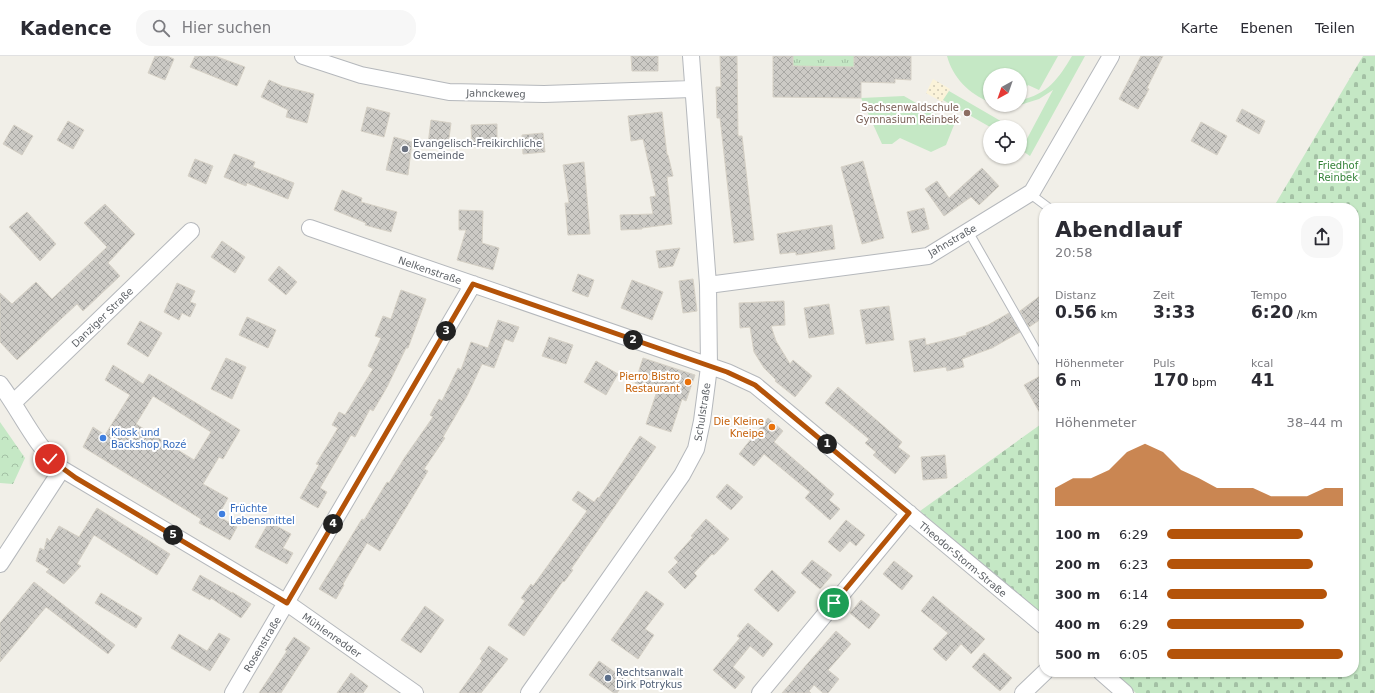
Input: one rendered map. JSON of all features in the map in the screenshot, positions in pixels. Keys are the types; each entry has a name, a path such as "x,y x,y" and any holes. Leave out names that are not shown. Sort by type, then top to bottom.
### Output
{"street":[{"name":"Jahnckeweg","path":"303,56 361,75 449,92 544,94 692,89"},
{"name":"Schulstraße","path":"529,693 682,475 696,449 702,421 709,367 708,285 692,89 691,56"},
{"name":"Jahnstraße","path":"708,285 928,256 1032,192 1111,56"},
{"name":"Nelkenstraße","path":"310,228 709,367"},
{"name":"Danziger Straße","path":"14,402 191,231"},
{"name":"Rosenstraße","path":"233,693 473,284"},
{"name":"Theodor-Storm-Straße","path":"709,367 746,381 763,391 1039,622"},
{"name":"Mühlenredder","path":"0,384 14,402 40,447 62,469 287,603 415,693"},
{"path":"0,564 62,469"},
{"path":"760,693 909,513"},
{"path":"1023,693 1040,677"},
{"path":"1107,677 1125,693"}],"lane":[{"path":"1029,193 1042,203"},
{"path":"968,231 1039,355"}],"green space":[{"path":"793,56 854,56 854,67 793,66"},
{"path":"947,56 1058,56 1039,90 1028,85 1027,87 1027,68 983,68 983,99 975,95 963,84 953,71"},
{"path":"1072,56 1085,56 1030,156 1027,154 1027,139 1053,90 1039,99 1027,103 1027,98 1045,90 1062,71"},
{"name":"Friedhof Reinbek","path":"1363,56 1375,56 1375,693 1136,693 1117,677 1359,677 1359,203 1276,203"},
{"path":"949,91 999,120 983,120 983,123 943,100"},
{"path":"904,96 954,125 946,145 931,152 900,138 892,144 882,144 861,98"},
{"path":"0,422 25,458 13,484 0,483"},
{"path":"1039,426 1039,612 920,511"}],"sand":[{"path":"933,79 950,89 942,102 926,93"}],"building":[{"path":"155,56 167,56 174,59 165,80 148,73"},
{"path":"195,56 215,56 245,67 237,86 190,67"},
{"path":"631,56 658,56 658,71 632,71"},
{"path":"720,56 737,56 738,136 742,136 754,240 734,243 720,118 717,118 716,87 721,87"},
{"path":"773,56 793,56 793,66 854,67 854,56 911,56 911,80 895,79 895,83 861,82 861,98 773,97"},
{"path":"1141,56 1163,56 1147,88 1149,89 1138,109 1119,99"},
{"path":"269,80 282,86 314,94 307,123 286,117 288,110 261,97"},
{"path":"367,107 390,113 384,137 361,131"},
{"path":"1242,109 1265,121 1259,134 1236,121"},
{"path":"662,112 667,155 673,176 667,177 672,224 642,229 621,230 620,215 653,214 650,197 656,196 643,139 631,141 628,116"},
{"path":"431,120 451,123 448,146 428,144"},
{"path":"68,121 84,130 73,149 57,140"},
{"path":"1201,122 1227,136 1217,155 1191,141"},
{"path":"497,124 497,146 472,146 471,125"},
{"path":"14,125 33,136 22,155 3,144"},
{"path":"543,133 545,152 523,154 522,135"},
{"path":"394,137 412,142 408,175 386,170"},
{"path":"234,154 255,162 253,167 294,183 288,199 247,183 246,186 224,177"},
{"path":"195,159 213,166 206,184 188,176"},
{"path":"863,161 884,238 862,244 841,167"},
{"path":"584,162 590,234 568,235 565,203 569,203 563,165"},
{"path":"982,168 999,186 979,205 971,197 944,216 925,189 937,181 949,198"},
{"path":"342,190 362,198 361,202 397,212 391,232 365,225 366,223 334,210"},
{"path":"105,204 135,234 108,263 120,276 83,311 77,304 17,360 0,342 0,293 12,304 36,282 52,299 107,247 84,223"},
{"path":"924,208 929,229 912,233 907,212"},
{"path":"459,210 483,211 482,243 499,248 493,270 457,260 466,230 459,230"},
{"path":"27,212 56,244 40,261 9,227"},
{"path":"832,225 835,249 796,255 796,252 780,254 777,234"},
{"path":"222,241 245,257 235,273 211,257"},
{"path":"680,248 673,266 659,268 656,251"},
{"path":"279,266 297,282 286,295 268,280"},
{"path":"578,274 594,280 588,297 572,291"},
{"path":"693,279 697,311 683,313 679,281"},
{"path":"632,280 663,292 652,320 621,308"},
{"path":"177,283 195,291 190,302 196,304 190,317 182,313 179,320 164,312"},
{"path":"401,290 426,299 408,348 406,348 387,387 373,411 370,409 355,437 351,435 320,488 327,492 318,508 300,498 319,465 316,464 338,428 332,425 339,412 345,415 373,369 368,366 381,338 375,336 383,316 391,319"},
{"path":"1039,297 1039,320 1029,327 1020,311"},
{"path":"784,301 785,325 771,326 776,341 790,364 793,360 812,376 795,397 775,381 776,380 764,368 754,352 750,327 740,328 739,303"},
{"path":"829,304 834,334 809,338 804,308"},
{"path":"889,306 894,340 866,344 860,310"},
{"path":"1009,313 1020,332 992,348 962,359 964,367 947,371 946,367 914,372 909,341 925,338 926,345 967,335 966,333 988,325"},
{"path":"247,317 276,330 268,348 239,335"},
{"path":"498,320 519,327 513,342 505,339 494,368 482,364 467,396 443,437 445,438 424,469 428,471 380,551 367,543 336,599 319,589 362,519 364,520 387,482 389,483 433,417 430,415 439,399 442,401 458,368 461,370 471,342 488,348"},
{"path":"140,321 162,333 148,357 127,344"},
{"path":"549,337 573,345 566,364 542,356"},
{"path":"226,358 246,367 232,399 211,389"},
{"path":"643,358 695,375 686,401 682,399 671,432 646,424 657,391 635,383"},
{"path":"596,361 618,374 606,395 584,382"},
{"path":"113,365 143,384 149,374 240,430 223,459 219,457 203,484 228,498 218,516 237,527 230,540 199,523 201,519 83,447 93,427 105,435 130,395 105,380","holes":["153,396 211,432 194,460 136,424"]},
{"path":"1039,377 1039,411 1024,385"},
{"path":"838,387 902,442 898,447 910,456 895,474 873,455 876,452 865,443 869,439 825,403"},
{"path":"768,418 783,431 774,442 834,494 829,500 840,509 830,520 805,498 810,492 764,454 754,466 739,454"},
{"path":"640,436 656,447 571,569 573,570 564,582 563,581 524,636 508,625 525,601 521,598 531,584 533,586 587,511 572,500 578,491 594,502 598,497 599,498"},
{"path":"945,455 947,478 923,480 921,457"},
{"path":"727,484 743,497 731,510 716,497"},
{"path":"97,508 170,554 157,575 94,535 77,564 81,566 64,584 46,572 49,569 36,561 40,548 44,550 47,538 50,541 59,526 79,537"},
{"path":"706,519 729,539 694,573 697,576 685,589 668,572 678,562 674,558 693,537 691,536"},
{"path":"846,520 865,535 856,546 850,541 840,552 828,542"},
{"path":"269,522 291,534 283,548 293,553 287,564 255,547"},
{"path":"812,560 832,575 820,589 801,573"},
{"path":"894,561 913,576 902,590 883,574"},
{"path":"772,570 796,592 778,612 754,590"},
{"path":"200,575 251,604 241,618 211,598 210,600 192,590"},
{"path":"34,582 115,645 108,654 46,607 0,662 0,623"},
{"path":"646,591 664,604 645,629 654,635 638,659 611,640"},
{"path":"101,593 142,618 136,628 95,603"},
{"path":"933,596 985,639 971,654 961,644 946,661 933,649 948,633 921,611"},
{"path":"861,600 880,615 869,629 850,613"},
{"path":"425,606 444,620 421,653 401,640"},
{"path":"748,623 773,644 763,657 750,646 733,667 745,677 735,689 713,670 740,638 737,636"},
{"path":"836,631 851,644 828,670 839,679 828,693 823,693 814,685 809,691 811,693 782,693"},
{"path":"219,633 230,639 210,671 171,648 179,634 207,651"},
{"path":"294,637 310,648 281,693 259,693 287,651 285,650"},
{"path":"489,646 508,659 481,693 459,693 482,661 480,659"},
{"path":"984,653 1012,678 1000,691 972,667"},
{"name":"Rechtsanwalt Dirk Potrykus","path":"599,661 626,680 617,693 614,693 589,675"},
{"path":"351,673 368,686 363,693 337,693"}],"place":[{"name":"Sachsenwaldschule Gymnasium Reinbek","path":"967,113"},
{"name":"Evangelisch-Freikirchliche Gemeinde","path":"405,149"},
{"name":"Pierro Bistro Restaurant","path":"688,382"},
{"name":"Die Kleine Kneipe","path":"772,427"},
{"name":"Kiosk und Backshop Rozé","path":"103,438"},
{"name":"Früchte Lebensmittel","path":"222,514"},
{"name":"Rechtsanwalt Dirk Potrykus","path":"608,678"}],"route":[{"path":"50,459 76,478 287,603 473,284 727,372 755,385 909,513 834,603"}]}
